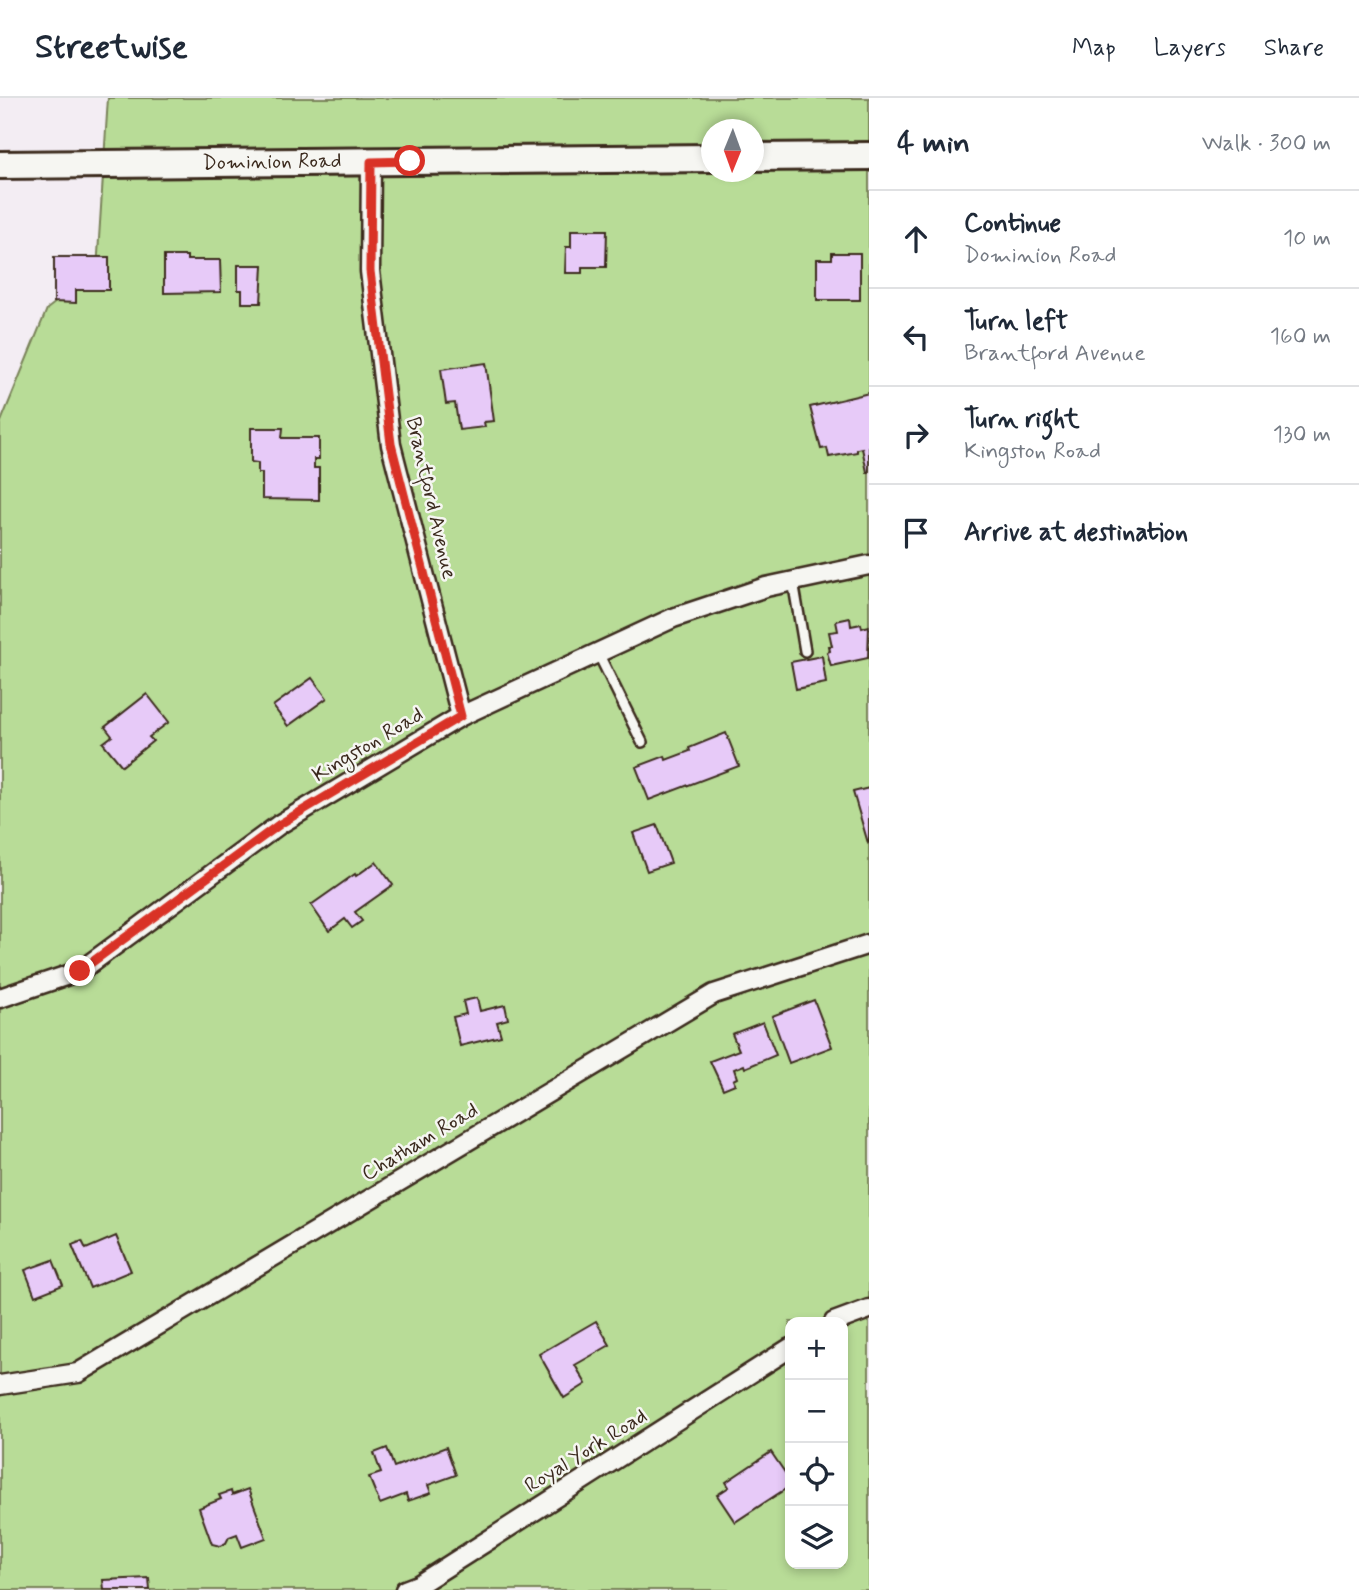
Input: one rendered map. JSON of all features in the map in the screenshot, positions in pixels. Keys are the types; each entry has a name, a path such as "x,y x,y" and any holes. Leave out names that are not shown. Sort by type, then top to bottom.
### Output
{"main road":[{"path":"764,157 869,156"},
{"name":"Dominion Road","path":"0,165 701,158"}],"street":[{"name":"Brantford Avenue","path":"371,162 370,271 391,444 461,716"},
{"name":"Kingston Road","path":"0,998 80,971 280,824 461,716 673,618 766,587 869,565"},
{"name":"Chatham Road","path":"0,1385 78,1373 714,994 869,944"},
{"path":"847,1317 869,1309"},
{"name":"Royal York Road","path":"405,1590 418,1585 785,1351"}],"lane":[{"path":"793,581 805,652"},
{"path":"598,653 642,742"}],"green space":[{"path":"108,98 869,98 869,1590 0,1590 0,424 47,309 97,270"}],"building":[{"path":"571,230 607,230 606,267 582,267 582,273 565,273 566,247 571,247"},
{"path":"832,253 860,253 860,300 817,300 817,259 832,259"},
{"path":"164,256 187,256 187,260 220,260 221,292 164,293"},
{"path":"54,257 109,257 109,290 76,290 76,303 54,302"},
{"path":"238,265 263,265 261,303 242,303 242,290 238,290"},
{"path":"486,363 494,421 484,422 485,427 459,430 455,403 446,404 441,369"},
{"path":"869,393 867,472 862,448 857,449 857,452 829,457 827,448 821,449 810,407"},
{"path":"251,428 283,428 282,438 319,438 319,459 314,459 314,468 319,468 319,500 262,499 262,473 258,473 258,463 251,462"},
{"path":"850,618 851,626 869,626 868,658 831,666 827,652 830,651 829,646 832,646 829,632 838,631 836,621"},
{"path":"822,656 826,683 796,689 791,662"},
{"path":"312,678 327,698 288,726 273,706"},
{"path":"147,694 169,722 149,737 153,741 122,766 103,743 112,736 105,727"},
{"path":"726,733 739,766 649,800 636,767 665,756 666,760 690,751 689,748"},
{"path":"869,788 869,842 868,843 853,792"},
{"path":"657,825 671,863 647,871 633,833"},
{"path":"376,862 393,885 355,912 362,921 352,928 345,919 329,931 311,905"},
{"path":"477,998 480,1011 505,1005 508,1019 497,1022 501,1036 460,1046 453,1017 466,1014 463,1001"},
{"path":"814,1000 832,1047 789,1063 772,1016"},
{"path":"763,1022 776,1055 745,1068 744,1065 734,1069 737,1078 733,1080 735,1084 723,1089 710,1061 739,1050 732,1034"},
{"path":"116,1236 131,1271 90,1288 72,1245 82,1241 86,1249"},
{"path":"53,1260 63,1285 35,1296 25,1270"},
{"path":"596,1321 610,1345 575,1365 586,1384 564,1398 539,1354"},
{"path":"446,1447 456,1475 428,1485 431,1493 408,1501 406,1494 380,1504 369,1477 381,1473 374,1453 387,1448 394,1467"},
{"path":"771,1452 785,1473 785,1489 735,1522 717,1495 729,1487 726,1482"},
{"path":"248,1489 266,1538 242,1547 237,1534 229,1537 226,1543 220,1546 212,1544 199,1508 221,1499 219,1495 231,1491 232,1495"},
{"path":"149,1578 150,1590 104,1590 103,1580"}],"route":[{"path":"80,971 280,824 461,716 391,444 370,271 371,162 410,161"}]}
